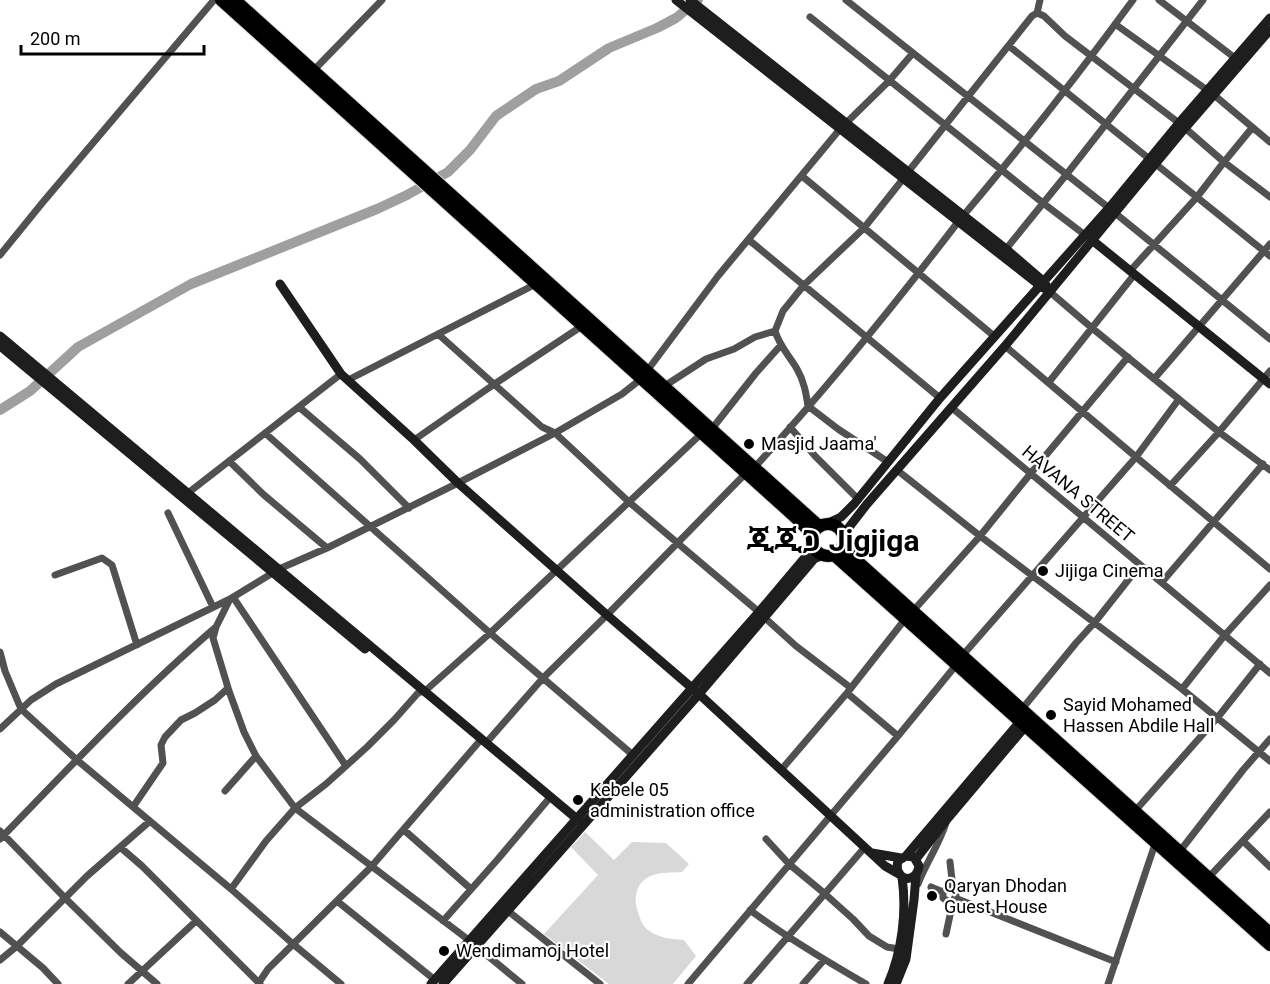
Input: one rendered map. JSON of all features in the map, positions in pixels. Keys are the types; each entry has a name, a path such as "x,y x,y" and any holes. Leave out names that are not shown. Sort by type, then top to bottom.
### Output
{"highway":[{"path":"221,0 417,171 818,531"},
{"path":"235,0 417,171"},
{"path":"452,203 582,326 644,375 663,387 707,432"},
{"path":"818,531 837,526 840,529 836,548"},
{"path":"818,531 814,549 836,548 960,660 1135,811 1157,837 1180,851 1270,933"},
{"path":"1026,718 1157,837 1270,945"}],"main road":[{"path":"676,0 716,26 1041,283"},
{"path":"690,0 716,26"},
{"path":"1211,92 1235,58 1270,18"},
{"path":"762,615 808,554 818,531 841,517 858,499 994,336 1041,283 1112,211 1211,92 1270,30"},
{"path":"960,219 1006,249 1050,292"},
{"path":"1088,237 1198,327 1268,378"},
{"path":"436,983 762,615 814,559 836,548 850,525 1050,292 1088,237"},
{"path":"280,284 345,377 458,483 696,691 885,866 901,876 909,878 916,875"},
{"path":"0,336 29,365 578,824"},
{"path":"0,346 29,365"},
{"path":"77,405 188,493 276,571"},
{"path":"473,943 508,911 633,755 696,691"},
{"path":"916,859 1026,718"},
{"path":"888,984 899,949 905,903 901,876 897,868 898,861 1026,718"},
{"path":"482,743 547,801 578,824"},
{"path":"868,850 903,857 912,856 920,866 916,875 906,959 896,984"}],"street":[{"path":"0,255 214,0"},
{"path":"313,71 382,0"},
{"path":"846,0 1270,339"},
{"path":"888,462 808,406 804,384 775,332 783,311 804,285 864,228 1032,16 1037,13 1040,0"},
{"path":"120,847 142,866 258,983 292,944 371,867 543,678 608,615 790,428 1002,170 1133,0"},
{"path":"1159,0 1235,58"},
{"path":"1006,249 1203,0"},
{"path":"1037,13 1044,16 1065,36 1270,197"},
{"path":"810,17 1088,237"},
{"path":"1115,24 1211,92 1270,142"},
{"path":"1009,46 1267,253"},
{"path":"0,729 31,700 56,684 232,598 276,571 458,483 555,433 622,394 644,375 718,276 843,126 889,81 913,53"},
{"path":"1049,382 1154,245 1197,197 1252,128"},
{"path":"802,176 994,336"},
{"path":"749,240 940,398"},
{"path":"1154,379 1221,300 1267,253 1270,244"},
{"path":"188,493 299,407 345,377 438,334 536,284"},
{"path":"1050,292 1219,432 1270,470"},
{"path":"414,440 582,326"},
{"path":"663,387 706,359 734,349 754,338 775,332"},
{"path":"438,334 542,427 555,433 629,502 849,690 898,736"},
{"path":"231,889 266,841 295,808 346,766 422,692 490,633 707,432 781,345"},
{"path":"1005,346 1270,569"},
{"path":"781,770 910,615 981,536 1128,357"},
{"path":"1170,486 1268,378"},
{"path":"688,984 960,660 1136,457 1179,399"},
{"path":"299,407 360,459 409,508"},
{"name":"HAVANA STREET","path":"951,407 1270,673"},
{"path":"790,428 858,499"},
{"path":"265,433 490,633 633,755"},
{"path":"229,461 264,495 327,548"},
{"path":"1162,582 1263,464"},
{"path":"897,470 1218,717 1270,761"},
{"path":"168,513 213,607"},
{"path":"56,575 102,558 108,561 112,566 137,645"},
{"path":"1026,718 1076,642 1095,622 1140,565"},
{"path":"1182,689 1224,636 1270,585"},
{"path":"232,598 216,627 213,638 244,732 256,756 295,808 473,943 522,984"},
{"path":"232,598 346,766"},
{"path":"157,984 1,835 179,659 216,627"},
{"path":"0,652 5,671 21,709 77,760 341,984"},
{"path":"1135,811 1218,717 1260,664"},
{"path":"133,807 163,763 161,745 165,736 181,720 195,714 228,688"},
{"path":"1180,851 1270,739"},
{"path":"225,791 256,756"},
{"path":"442,921 547,801"},
{"path":"1209,877 1270,812"},
{"path":"915,892 948,818"},
{"path":"0,960 87,876 150,821"},
{"path":"404,830 471,889"},
{"path":"1108,984 1157,837"},
{"path":"766,839 789,864 854,920 868,936 888,947 899,949"},
{"path":"1243,841 1270,867"},
{"path":"747,984 824,893 868,850"},
{"path":"946,934 955,892 950,862"},
{"path":"931,887 943,892"},
{"path":"943,892 946,889 953,889"},
{"path":"943,892 943,898 946,901 954,900 1116,962"},
{"path":"337,901 436,983"},
{"path":"750,910 787,937 866,984"},
{"path":"508,911 600,984"},
{"path":"128,984 196,921"},
{"path":"0,932 43,968 58,984"},
{"path":"803,984 824,960"}],"shaded area":[{"path":"585,832 614,860 632,842 666,843 689,864 682,872 652,875 639,886 636,895 637,909 646,928 652,933 670,939 684,940 696,956 673,984 609,984 544,934 598,875 571,847"}],"waterway":[{"path":"0,410 30,391 78,347 191,284 377,209 448,172 470,150 496,116 536,89 559,81 609,48 676,18 698,0"}],"place":[{"name":"Masjid Jaama'","path":"749,444"},
{"name":"Jijiga Cinema","path":"1043,571"},
{"name":"Sayid Mohamed Hassen Abdile Hall","path":"1051,715"},
{"name":"Kebele 05 administration office","path":"578,800"},
{"name":"Qaryan Dhodan Guest House","path":"932,896"},
{"name":"Wendimamoj Hotel","path":"444,951"}],"district":[{"name":"ጂጂጋ Jigjiga","path":"833,541"}]}
